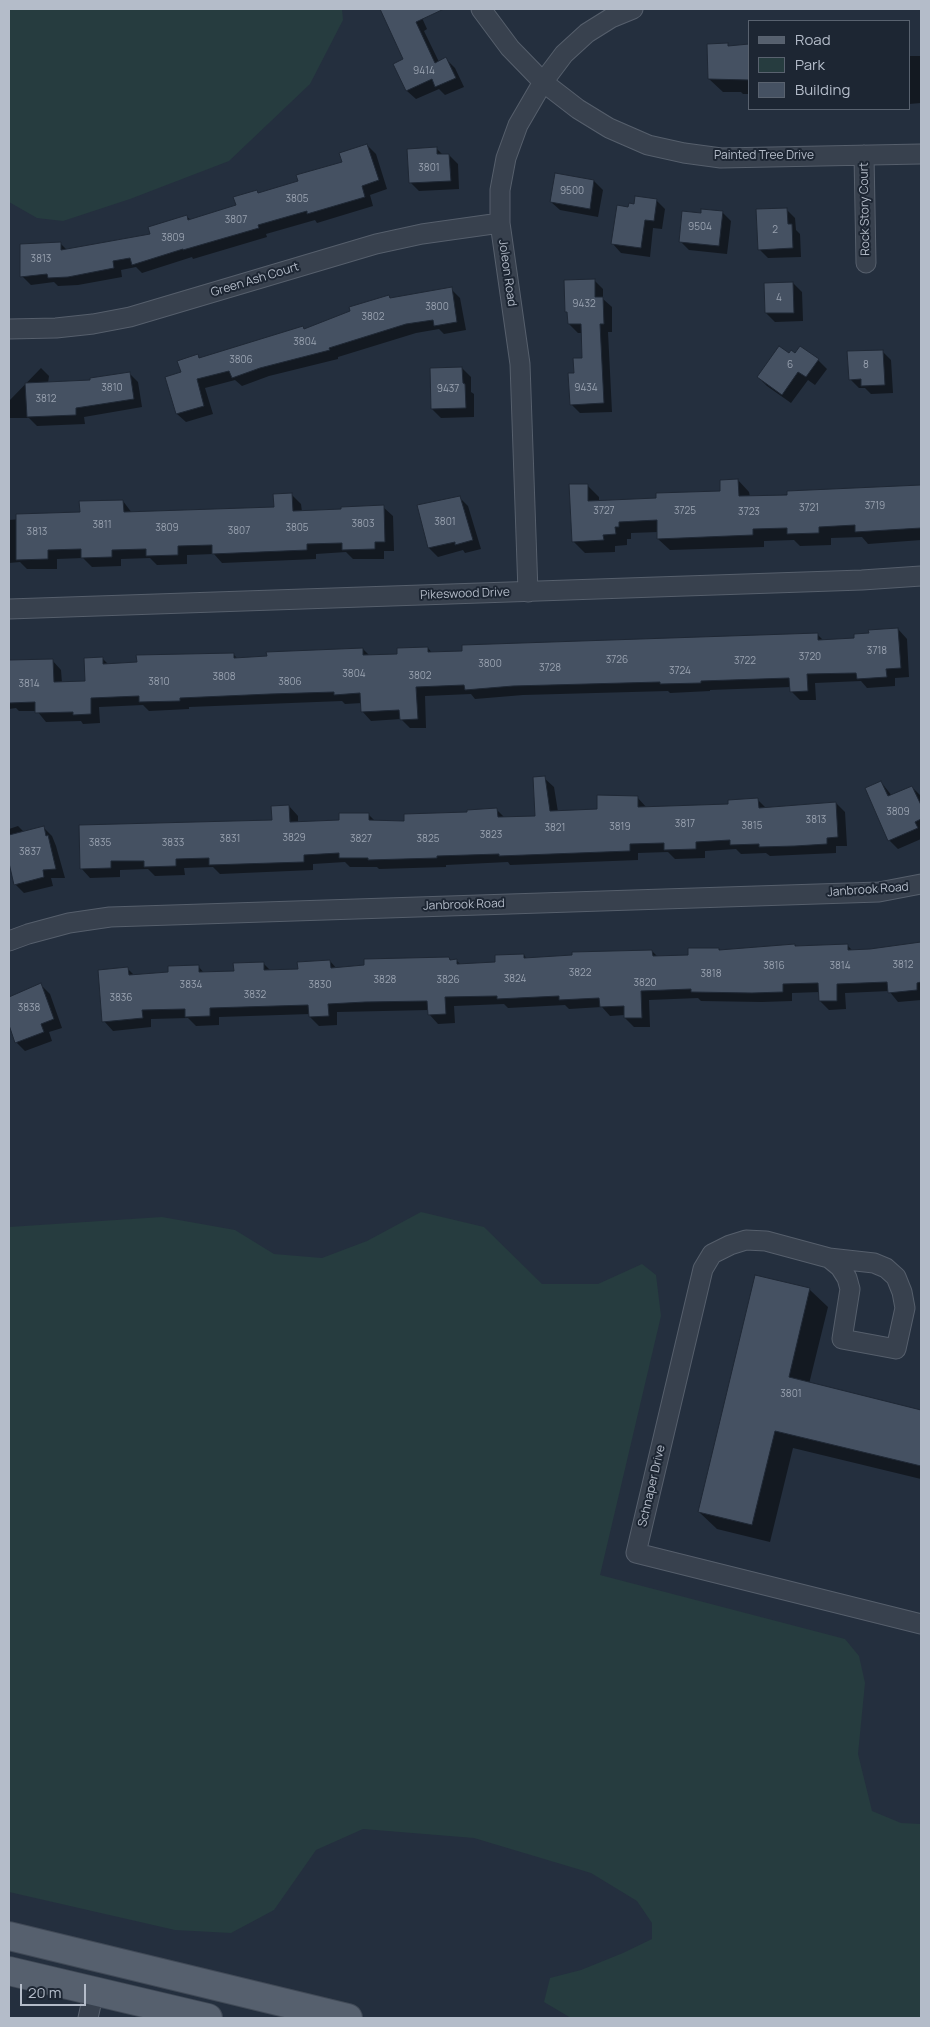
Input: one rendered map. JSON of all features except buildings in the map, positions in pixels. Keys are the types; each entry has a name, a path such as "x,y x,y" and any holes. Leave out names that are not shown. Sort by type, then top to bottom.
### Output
{"main road":[{"path":"9,1936 348,2018"},
{"path":"9,1971 208,2018"}],"street":[{"name":"Painted Tree Drive","path":"481,9 510,48 543,82 578,109 609,128 648,145 684,154 721,158 921,154"},
{"name":"Joleon Road","path":"528,592 520,364 500,223 500,190 506,158 518,125 543,82 564,54 588,33 611,18 633,9"},
{"name":"Rock Story Court","path":"864,155 866,263"},
{"name":"Green Ash Court","path":"9,329 65,327 130,317 376,244 422,234 500,223"},
{"name":"Pikeswood Drive","path":"9,609 862,580 921,576"},
{"name":"Janbrook Road","path":"9,941 69,923 110,917 879,892 921,884"},
{"name":"Schnaper Drive","path":"829,1258 840,1267 847,1278 850,1289 842,1339 896,1350 905,1308 902,1292 896,1277 886,1268 874,1263 829,1258 766,1241 746,1240 712,1254 703,1269 636,1553 921,1624"},
{"path":"88,2018 94,1991"}],"green space":[{"path":"9,9 342,9 343,20 310,84 229,161 130,199 63,221 37,218 9,202"},
{"path":"421,1212 484,1227 542,1284 598,1284 642,1264 656,1275 661,1316 600,1575 845,1639 859,1656 865,1683 858,1754 872,1811 901,1823 921,1824 921,2018 571,2018 544,2002 550,1978 581,1970 652,1939 652,1923 637,1901 591,1873 474,1838 363,1829 316,1850 274,1910 231,1933 175,1930 9,1892 9,1227 162,1217 235,1230 274,1254 322,1258 367,1241"}]}
